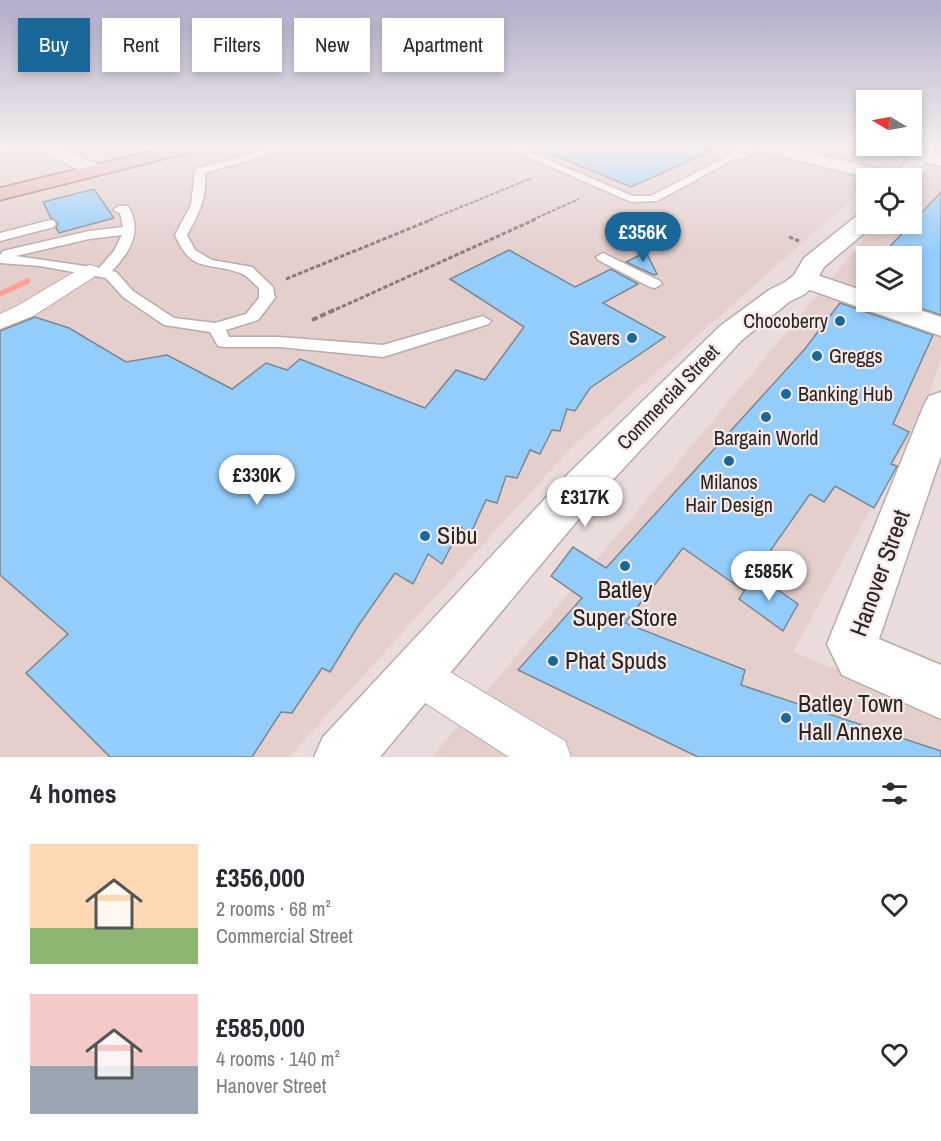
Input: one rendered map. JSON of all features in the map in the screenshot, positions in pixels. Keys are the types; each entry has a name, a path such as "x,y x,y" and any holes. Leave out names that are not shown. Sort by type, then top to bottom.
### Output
{"main road":[{"path":"0,194 46,182"},
{"path":"0,202 58,182"}],"street":[{"name":"Commercial Street","path":"343,757 584,484 731,333 805,279 813,263 856,228"},
{"path":"0,322 96,272"},
{"path":"805,279 856,297"},
{"path":"899,312 941,327"},
{"name":"Hanover Street","path":"941,405 852,644 860,657 941,692"},
{"path":"417,674 549,757"}],"lane":[{"path":"0,258 40,262 111,275 129,294 170,322 216,328 252,317 267,298 266,287 247,270 208,263 189,252 181,235 193,215 202,190 201,182"},
{"path":"594,182 631,199 653,199 684,182"},
{"path":"96,272 122,252 129,230 124,209 119,210"},
{"path":"0,237 50,224"},
{"path":"0,258 89,234 129,230"},
{"path":"603,257 655,284"},
{"path":"216,328 224,342 279,342 383,351 483,321"}],"path":[{"path":"266,287 521,182"},
{"path":"279,342 304,324 605,187"}],"shaded area":[{"path":"0,182 856,182 856,196 574,445 289,757 0,757"},
{"path":"922,182 941,182 941,359 922,414 793,652 941,712 941,757 432,757 856,249 856,312 922,312 922,246 859,246 869,234 922,234"}],"building":[{"path":"620,182 641,182 631,187"},
{"path":"94,189 114,218 59,233 56,228 58,223 51,218 43,202"},
{"path":"941,192 941,315 922,309 922,246 890,246 902,234 922,234 922,212"},
{"path":"509,250 575,287 611,269 638,284 603,303 665,337 590,388 575,411 567,409 560,431 552,430 540,454 530,450 517,478 506,476 497,503 486,500 470,535 461,527 442,564 428,554 413,584 395,573 358,626 330,672 322,668 292,713 281,712 252,757 110,757 26,673 68,634 0,575 0,331 35,317 69,328 126,362 167,355 232,389 266,363 287,370 300,359 425,408 456,370 485,380 524,327 450,279"},
{"path":"646,252 657,274 654,275 626,262"},
{"path":"840,303 856,309 856,312 866,312 933,335 893,424 909,432 891,464 897,466 874,508 835,486 824,502 810,494 743,590 683,548 625,623 745,670 741,685 941,751 941,757 698,757 518,670 582,598 551,576 573,547 606,568 804,350"},
{"path":"755,574 798,604 783,631 739,599"}],"waterway":[{"path":"0,294 27,281"}],"place":[{"name":"Chocoberry","path":"840,321"},
{"name":"Savers","path":"632,338"},
{"name":"Greggs","path":"817,356"},
{"name":"Banking Hub","path":"786,394"},
{"name":"Bargain World","path":"766,417"},
{"name":"Milanos Hair Design","path":"729,461"},
{"name":"Sibu","path":"425,536"},
{"name":"Batley Super Store","path":"625,566"},
{"name":"Phat Spuds","path":"553,661"},
{"name":"Batley Town Hall Annexe","path":"786,718"}]}
